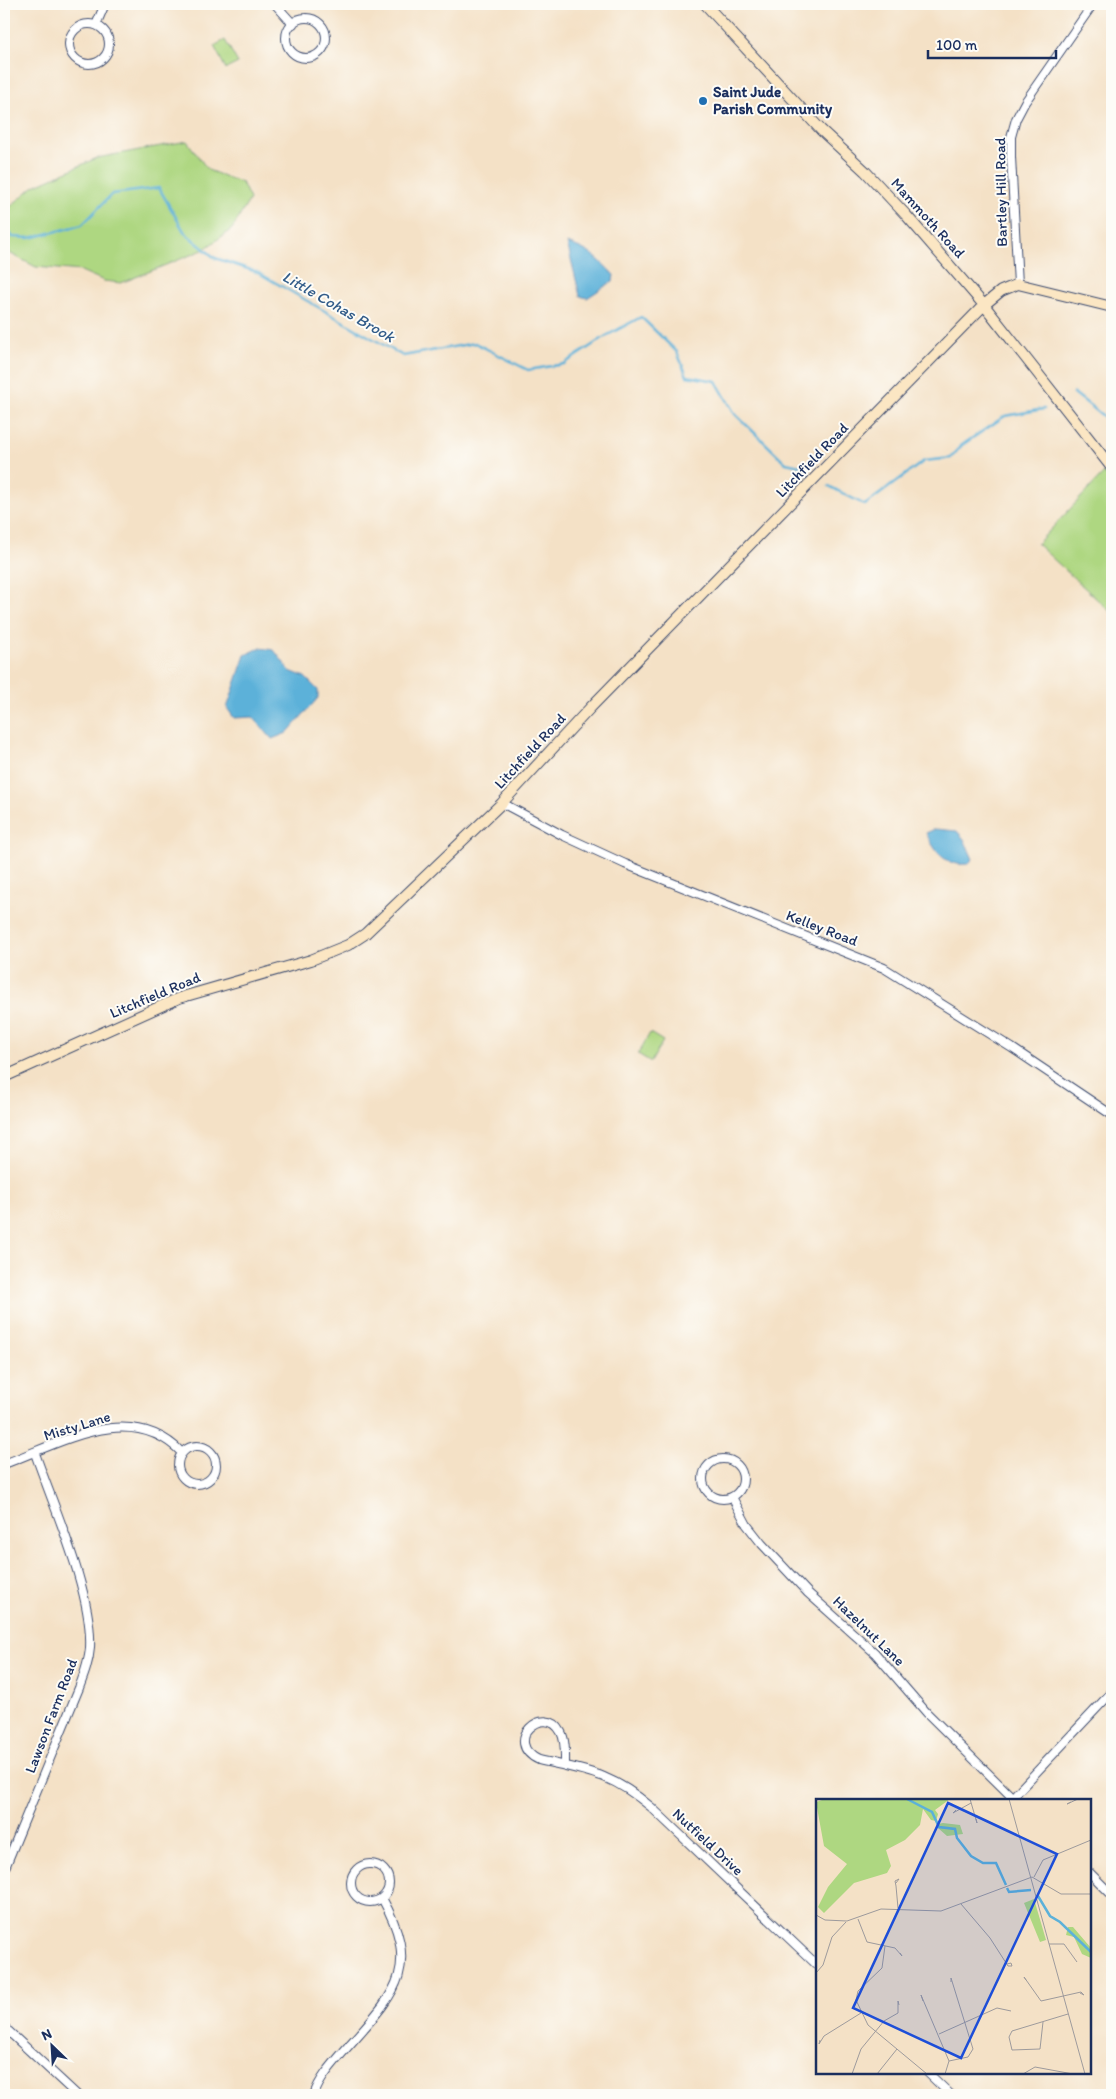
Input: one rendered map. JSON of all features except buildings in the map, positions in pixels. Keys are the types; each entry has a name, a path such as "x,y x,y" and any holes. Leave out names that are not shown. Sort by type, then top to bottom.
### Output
{"street":[{"path":"96,25 104,4"},
{"path":"274,4 293,24"},
{"name":"Mammoth Road","path":"705,4 821,130 865,171 906,215 984,305 1112,468"},
{"name":"Bartley Hill Road","path":"1018,284 1011,137 1016,119 1046,69 1093,4"},
{"path":"304,19 319,23 326,38 320,52 305,58 291,50 287,34 293,24 304,19"},
{"path":"88,24 96,25 104,30 108,37 107,54 102,60 94,64 81,62 74,57 70,50 71,37 79,27 88,24"},
{"path":"1018,284 1112,308"},
{"name":"Litchfield Road","path":"4,1077 179,998 311,960 348,945 365,934 502,803 591,707 984,305 1001,291 1018,284"},
{"name":"Kelley Road","path":"502,803 562,835 625,864 884,968 1037,1064 1112,1115"},
{"name":"Misty Lane","path":"4,1464 92,1432 124,1426 152,1431 164,1437 182,1453"},
{"path":"199,1446 211,1451 216,1462 215,1474 206,1483 187,1482 179,1471 178,1465 182,1453 187,1449 199,1446"},
{"name":"Lawson Farm Road","path":"4,1870 79,1688 86,1669 90,1649 87,1609 35,1453"},
{"path":"727,1460 732,1462 741,1471 742,1483 732,1497 718,1499 707,1492 703,1478 708,1466 714,1462 727,1460"},
{"name":"Hazelnut Lane","path":"732,1497 747,1525 762,1544 808,1593 875,1653 941,1728 1013,1799"},
{"path":"1013,1799 1112,1692"},
{"name":"Nutfield Drive","path":"565,1766 564,1738 558,1727 547,1721 530,1727 524,1740 528,1752 538,1760 600,1774 627,1787 651,1807 816,1964"},
{"path":"372,1864 384,1869 389,1883 386,1893 382,1898 370,1902 354,1894 352,1876 359,1867 372,1864"},
{"path":"1091,1874 1112,1895"},
{"path":"314,2095 328,2070 385,2005 402,1968 400,1941 393,1918 382,1898"},
{"path":"4,2027 77,2095"},
{"path":"929,2074 951,2095"}],"green space":[{"path":"225,40 238,63 226,69 214,46"},
{"path":"187,141 208,170 242,183 250,199 232,229 203,250 121,283 104,281 81,271 36,267 11,254 4,246 4,212 34,186 97,158"},
{"path":"1104,473 1112,483 1112,613 1037,544"},
{"path":"650,1033 663,1041 651,1062 638,1054"}],"water":[{"path":"567,243 598,259 614,275 613,281 587,298 580,296"},
{"path":"260,648 274,650 290,671 305,677 318,690 318,698 287,733 272,739 253,717 234,718 227,708 245,655"},
{"path":"935,829 957,831 964,839 973,859 968,864 953,863 947,860 937,852 926,833"}],"waterway":[{"name":"Little Cohas Brook","path":"4,229 13,237 30,238 82,225 112,194 159,188 185,233 215,258 257,272 403,356 475,343 528,370 564,364 606,336 641,317 677,352 687,376 716,381 735,414 786,463 809,468"},
{"name":"Little Cohas Brook","path":"1074,393 1112,423"},
{"name":"Little Cohas Brook","path":"829,486 865,505 924,461 951,458 962,445 1005,416 1044,409"}],"place":[{"name":"Saint Jude Parish Community","path":"703,101"}]}
